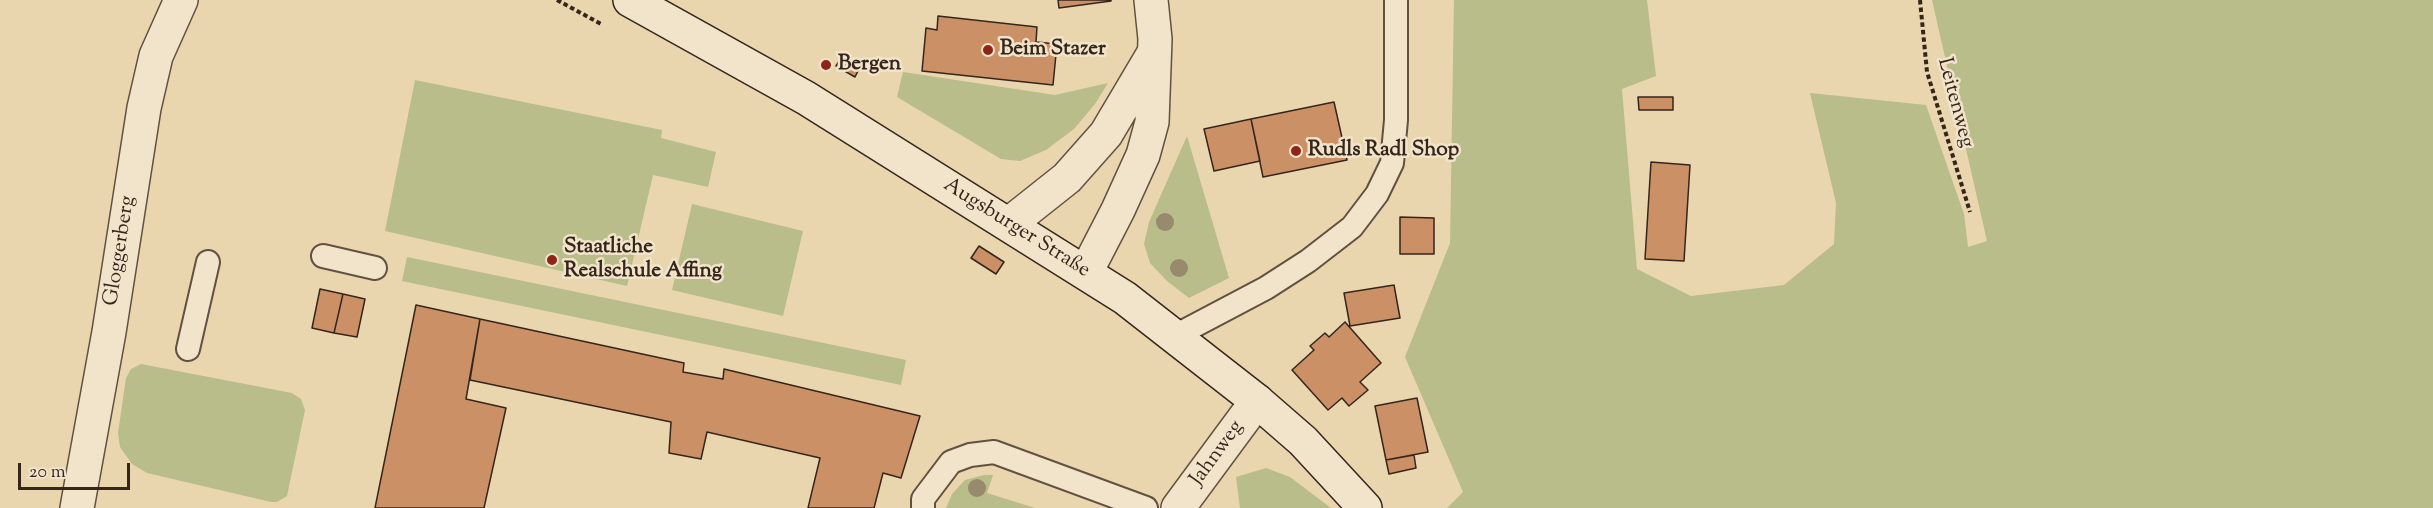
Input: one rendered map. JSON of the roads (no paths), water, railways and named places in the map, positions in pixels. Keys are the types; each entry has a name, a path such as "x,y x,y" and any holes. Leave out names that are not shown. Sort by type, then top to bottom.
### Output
{"street":[{"name":"Gloggerberg","path":"77,508 109,332 144,108 156,57 181,0"},
{"name":"Augsburger Straße","path":"630,0 806,98 1086,272 1175,336 1257,400 1303,441 1365,508"},
{"path":"1086,272 1143,155 1152,122 1155,51 1151,0"},
{"path":"1009,224 1067,178 1106,134 1155,51"},
{"name":"Jahnweg","path":"1178,508 1257,400"}],"lane":[{"path":"1175,336 1266,288 1308,261 1352,227 1377,194 1392,163 1396,120 1396,0"},
{"path":"323,256 375,268"},
{"path":"188,349 208,262"},
{"path":"923,508 923,499 951,462 970,455 994,452 1146,508"}],"place":[{"name":"Beim Stazer","path":"988,50"},
{"name":"Bergen","path":"826,65"},
{"name":"Rudls Radl Shop","path":"1296,151"},
{"name":"Staatliche Realschule Affing","path":"552,260"}]}
